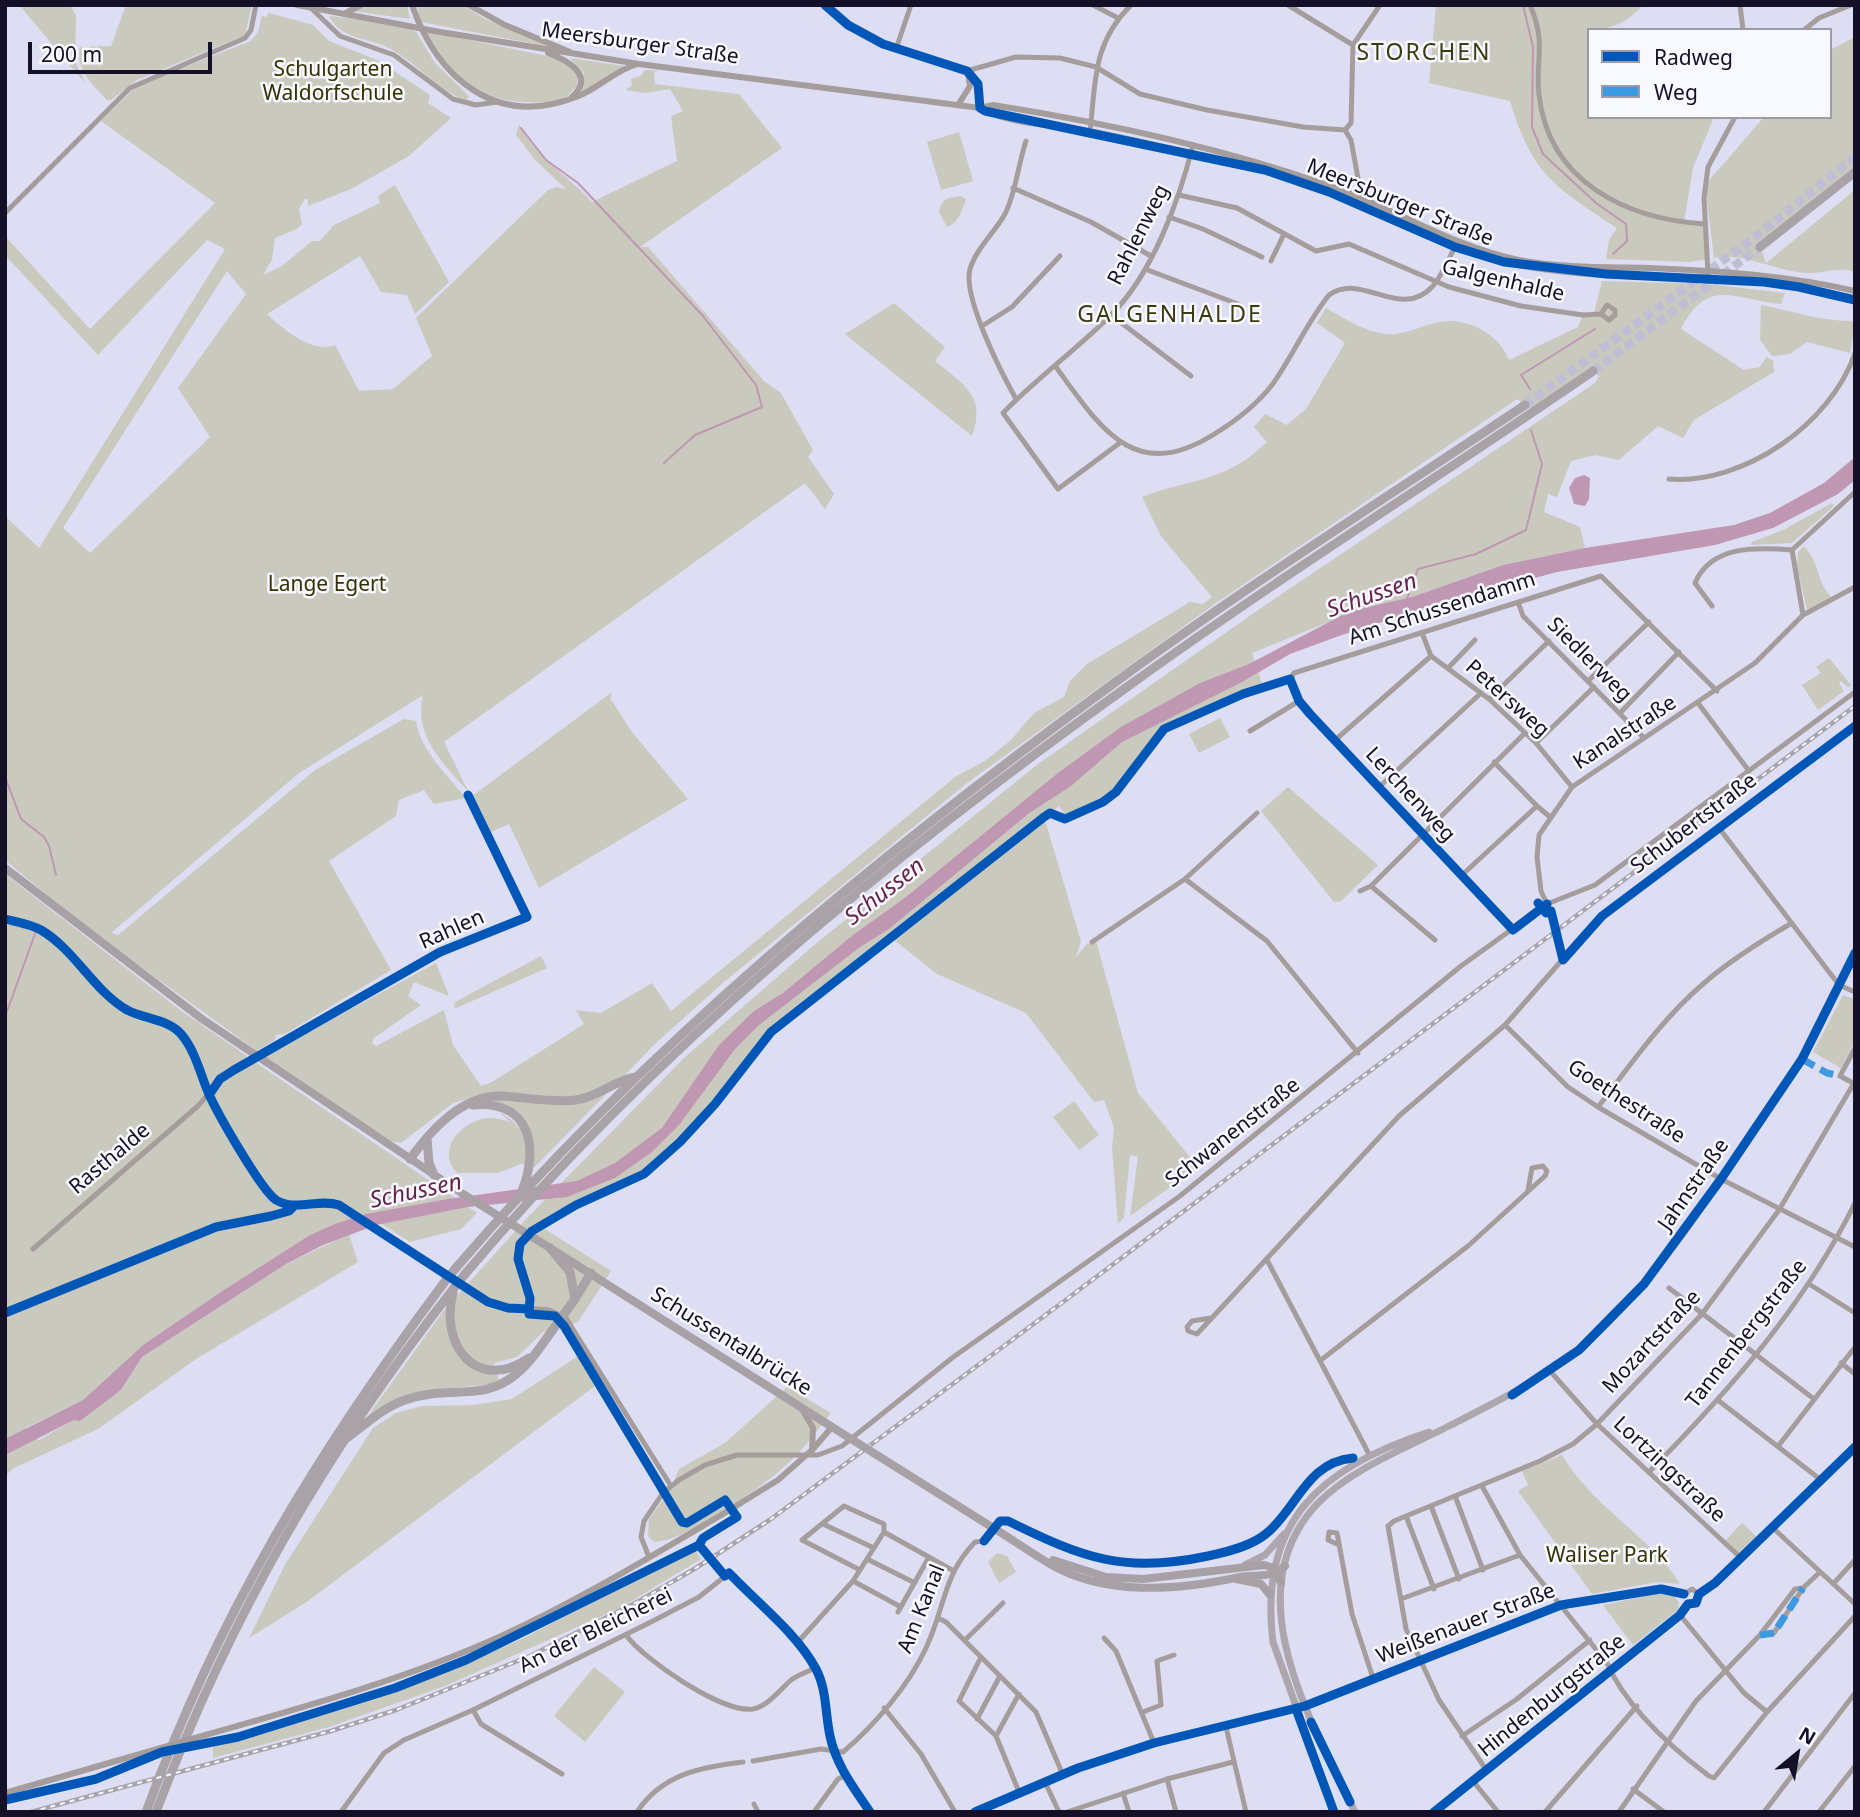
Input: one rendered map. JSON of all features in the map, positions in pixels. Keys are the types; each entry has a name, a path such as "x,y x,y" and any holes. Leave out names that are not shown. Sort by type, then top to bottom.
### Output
{"highway":[{"path":"1760,247 1855,172"},
{"path":"156,1812 204,1693 256,1586 337,1439 347,1431 465,1274 561,1168 662,1068 766,973 974,801 1136,680 1593,371"},
{"path":"347,1431 443,1284 504,1213 636,1077 782,946 919,831 1143,662 1525,405"},
{"path":"410,1159 447,1118 468,1105 492,1097 545,1101 581,1099 624,1079 636,1077"},
{"path":"468,1105 496,1107 522,1123 531,1145 529,1173 520,1196"},
{"path":"426,1139 429,1163 434,1175"},
{"path":"550,1248 570,1272 575,1299"},
{"path":"146,1812 183,1718 235,1607 287,1512 337,1439 406,1400 485,1391 505,1383 524,1369 591,1273"},
{"path":"454,1288 449,1314 452,1341 469,1362 498,1370 510,1368 536,1353"}],"main road":[{"name":"Schussentalbrücke","path":"5,868 202,1020 434,1175 1036,1554"},
{"name":"Jahnstraße","path":"1355,1812 1305,1706 1283,1638 1281,1583 1296,1537 1317,1505 1342,1484 1504,1399 1550,1371 1578,1350 1626,1305 1721,1179 1802,1059 1855,953"},
{"name":"Jahnstraße","path":"1334,1812 1273,1642 1270,1595 1286,1531 1301,1508 1319,1490 1370,1456 1451,1425"},
{"path":"1370,1456 1375,1465"},
{"path":"1036,1554 1088,1572 1124,1578 1177,1577 1245,1566 1265,1555 1286,1531"},
{"path":"1036,1554 1076,1575 1124,1586 1177,1587 1275,1572"},
{"path":"1245,1566 1275,1572"},
{"name":"Jahnstraße","path":"1275,1572 1285,1566"},
{"path":"1275,1572 1281,1583"},
{"path":"1233,1579 1261,1584 1270,1595"}],"street":[{"path":"5,213 130,88 245,37 251,30 256,5"},
{"name":"Meersburger Straße","path":"298,5 434,31 639,64 958,105 993,105 1091,122 1267,164 1362,200 1432,232 1518,259 1576,267 1808,280 1855,291"},
{"path":"344,14 361,5"},
{"path":"412,5 421,31 443,64 467,87 497,102"},
{"path":"469,5 505,25 575,54"},
{"path":"825,5 862,34 896,50 967,71 1016,57 1040,57 1096,67 1140,94 1218,112 1303,127 1346,130"},
{"path":"896,50 911,5"},
{"path":"1093,5 1118,18"},
{"path":"1090,131 1099,53 1118,18 1130,5"},
{"path":"1288,5 1353,45"},
{"path":"1346,130 1351,123 1353,45 1380,5"},
{"path":"1530,5 1542,42 1539,93 1545,124 1561,158 1596,189 1635,212 1661,220 1705,225"},
{"path":"1740,5 1743,28"},
{"path":"1806,28 1819,18 1851,5"},
{"path":"311,8 340,36 394,55 453,99 476,105 497,102 528,107 568,100 579,97 610,75 639,64"},
{"path":"537,48 571,62 576,67 580,85 568,100"},
{"path":"958,105 970,86 967,71"},
{"path":"967,71 978,84 980,107"},
{"name":"Meersburger Straße","path":"980,107 996,115 1090,131 1191,156 1265,170 1329,192 1455,247 1533,268 1606,274 1708,274 1799,286 1855,300"},
{"path":"1708,274 1705,225 1708,167 1734,119"},
{"path":"1346,130 1351,140 1362,200"},
{"path":"1016,399 998,366 982,326 969,279 970,269 1004,214 1026,141"},
{"name":"Rahlenweg","path":"1121,442 1058,489 1003,413 1111,315 1145,269 1179,195 1194,145"},
{"path":"1013,188 1091,222 1151,256"},
{"name":"Galgenhalde","path":"1179,195 1237,208 1316,251 1349,244 1436,283 1521,306 1583,315 1601,314"},
{"path":"1169,217 1203,229 1262,257"},
{"path":"1272,261 1284,234"},
{"path":"1056,367 1082,402 1121,442 1138,453 1174,453 1201,443 1236,421 1271,386 1324,300 1336,290 1353,288 1399,301 1423,295 1436,283 1455,247"},
{"path":"982,326 1012,307 1060,256"},
{"path":"1145,269 1238,304"},
{"path":"1111,315 1191,376"},
{"path":"1669,479 1692,481 1733,471 1761,459 1819,408 1842,378 1855,353"},
{"path":"1712,606 1695,583 1702,572 1725,553 1745,548 1792,550 1855,492"},
{"path":"1792,550 1802,615"},
{"name":"Am Schussendamm","path":"1290,679 1294,673 1601,576 1649,622"},
{"name":"Kanalstraße","path":"1547,904 1541,891 1536,857 1539,835 1572,787 1717,691 1765,654 1802,615 1855,587"},
{"name":"Siedlerweg","path":"1518,602 1523,616 1644,738"},
{"path":"1536,743 1649,622 1717,691"},
{"path":"1334,741 1431,656 1422,633"},
{"name":"Petersweg","path":"1448,668 1475,640"},
{"path":"1489,698 1549,641"},
{"path":"1620,713 1679,652"},
{"name":"Petersweg","path":"1431,656 1489,698 1536,743 1572,787"},
{"name":"Lerchenweg","path":"1290,679 1299,701 1334,741 1513,930"},
{"name":"Schwanenstraße","path":"649,1557 641,1537 644,1521 671,1486 696,1469 721,1458 754,1453 818,1455 842,1446 953,1358 1180,1196 1461,966 1547,904 1595,885 1855,692"},
{"path":"1379,787 1481,693"},
{"path":"1250,731 1299,701"},
{"name":"Kanalstraße","path":"1699,703 1749,771"},
{"name":"Schubertstraße","path":"1211,1318 1399,1115 1505,1025 1598,919 1855,726"},
{"path":"1360,891 1371,886 1422,832 1525,733"},
{"path":"1494,762 1550,817"},
{"name":"Rahlen","path":"275,1045 440,952 527,916 468,795"},
{"path":"1462,875 1537,806"},
{"path":"1091,942 1185,879 1258,813"},
{"path":"1719,828 1839,985 1853,991"},
{"path":"1185,879 1267,942 1358,1053"},
{"path":"1371,886 1435,940"},
{"path":"5,919 41,930 66,949 104,990 127,1010 180,1032 194,1055 209,1095 258,1181 277,1201 294,1206 328,1202 343,1208 441,1272"},
{"path":"1598,1107 1651,1038 1692,993 1726,965 1792,923"},
{"name":"Goethestraße","path":"1505,1025 1568,1087 1598,1107 1721,1179 1855,1247"},
{"name":"Rasthalde","path":"33,1249 209,1095 220,1079 275,1045"},
{"path":"1855,1048 1840,1076 1855,1083"},
{"name":"Mozartstraße","path":"1401,1599 1388,1526 1406,1516 1540,1461 1573,1444 1597,1424 1702,1314 1779,1210 1855,1083"},
{"path":"1321,1360 1468,1246 1545,1176 1547,1171 1543,1166 1532,1168 1528,1190"},
{"name":"Tannenbergstraße","path":"1649,1472 1719,1401 1756,1355 1809,1284 1837,1240 1855,1203"},
{"path":"1267,1260 1370,1456"},
{"path":"1809,1284 1855,1313"},
{"path":"466,1288 498,1306 550,1310 566,1318 671,1486"},
{"path":"1669,1288 1814,1399"},
{"path":"1779,1446 1855,1347"},
{"path":"1841,1363 1855,1374"},
{"name":"Lortzingstraße","path":"1550,1371 1597,1424 1741,1558"},
{"path":"1719,1401 1822,1480"},
{"path":"800,1406 813,1428 812,1450"},
{"path":"5,1793 432,1665 500,1637 649,1557 778,1480 812,1450 832,1427"},
{"name":"Hindenburgstraße","path":"1434,1812 1680,1615 1688,1604 1696,1603 1699,1594 1773,1528 1855,1447"},
{"path":"1482,1486 1520,1555 1590,1640 1665,1742 1714,1778 1767,1712 1855,1616"},
{"path":"1455,1496 1483,1570"},
{"path":"860,1570 802,1540 844,1506 884,1524 884,1532 874,1548 867,1559 860,1570 853,1581 797,1643 815,1668 825,1694 835,1750 846,1775 870,1812"},
{"path":"1431,1506 1459,1579"},
{"path":"1406,1516 1434,1589"},
{"path":"823,1524 874,1548"},
{"path":"1773,1528 1855,1604"},
{"path":"884,1532 952,1570"},
{"name":"Am Kanal","path":"835,1750 843,1752 884,1709 913,1672 938,1618 952,1570 975,1542 984,1541"},
{"path":"1337,1544 1360,1647 1373,1678"},
{"path":"1487,1771 1462,1736 1419,1660 1406,1629 1401,1599 1520,1555"},
{"path":"853,1581 900,1610 929,1557"},
{"path":"867,1559 915,1583"},
{"path":"1833,1584 1855,1560"},
{"path":"1619,1812 1665,1742 1696,1701 1760,1635 1774,1633 1803,1588 1820,1572"},
{"name":"An der Bleicherei","path":"341,1812 384,1753 404,1740 473,1710 626,1635 699,1597 729,1573 797,1643"},
{"name":"Weißenauer Straße","path":"1305,1706 1561,1605 1661,1589 1684,1594"},
{"path":"1688,1604 1684,1594 1692,1589 1699,1594"},
{"path":"965,1640 1003,1603"},
{"path":"1680,1615 1744,1693 1767,1712"},
{"path":"938,1618 965,1640 1036,1712 1063,1774"},
{"path":"626,1635 642,1655 661,1668 718,1699 751,1709 764,1705 794,1678 815,1668"},
{"path":"1104,1638 1116,1651 1154,1743"},
{"path":"1462,1736 1517,1699 1590,1640"},
{"path":"1143,1712 1161,1705 1157,1661 1174,1656"},
{"path":"981,1657 960,1700 996,1736 1019,1792"},
{"path":"977,1718 1000,1676"},
{"path":"1764,1812 1855,1693"},
{"path":"996,1736 1019,1694"},
{"path":"975,1812 990,1809 1019,1792 1063,1774 1154,1743 1305,1706"},
{"path":"1545,1812 1637,1706"},
{"path":"884,1709 921,1755 955,1812"},
{"path":"473,1710 481,1724 562,1774"},
{"path":"1226,1727 1246,1812"},
{"path":"753,1761 821,1749 835,1750"},
{"path":"637,1812 648,1795 661,1784 706,1766 743,1762"},
{"path":"1067,1812 1167,1779 1233,1762"},
{"path":"1819,1812 1855,1766"},
{"path":"814,1812 838,1779 846,1775"},
{"path":"1167,1779 1176,1812"},
{"path":"1474,1781 1498,1812"},
{"path":"1045,1782 1059,1812"},
{"path":"1633,1789 1664,1812"},
{"path":"1123,1793 1129,1812"},
{"path":"754,1804 758,1812"}],"green space":[{"path":"19,5 70,5 76,16 75,61 85,83"},
{"path":"126,5 252,5 245,35 137,80 111,100 107,100 83,69 80,47 111,46"},
{"path":"363,5 407,5 410,19 353,11"},
{"path":"417,5 463,5 485,19 556,48 421,22"},
{"path":"1436,5 1643,5 1619,24 1605,28 1587,28 1587,119 1713,119 1693,168 1684,222 1705,224 1707,259 1690,262 1606,259 1609,240 1617,228 1548,177 1527,146 1510,101 1429,83"},
{"path":"269,13 313,25 329,41 377,60 430,95 428,103 451,118 409,156 351,189 308,206 308,199 305,199 299,209 302,224 297,229 275,238 272,260 263,275 282,266 312,241 320,241 334,225 380,203 378,196 395,185 449,282 415,314 407,295 381,292 360,256 267,314 289,333 308,343 326,347 335,345 359,391 393,389 432,356 416,318 548,190 557,187 566,189 536,161 516,135 519,124 543,157 592,202 677,161 671,116 683,111 670,89 645,93 626,90 632,85 631,79 641,76 645,70 658,70 654,72 655,84 739,94 782,148 640,247 648,247 764,381 781,393 813,450 808,457 834,494 825,509 805,483 444,742 468,791 440,759 426,735 422,723 423,695 299,773 111,933 118,935 315,770 404,719 416,721 429,752 466,798 434,804 424,790 399,800 396,816 329,861 391,970 285,1034 276,1035 275,1040 257,1051 82,924 5,860 5,516 39,548 225,249 207,240 98,355 5,255 5,236 90,329 215,203 101,121 138,85 251,41 258,32 262,16 266,17","holes":["227,271 246,294 178,388 210,437 90,553 63,528"]},
{"path":"329,16 398,24 416,32 435,63 469,96 466,100 455,96 389,48 340,30"},
{"path":"426,31 561,59 577,74 577,86 562,101 516,101 481,92 453,69"},
{"path":"1855,37 1855,166 1759,243 1766,263 1855,190 1855,272 1794,272 1737,258 1714,258 1705,185 1762,119 1832,119 1832,49"},
{"path":"570,58 624,66 581,93 584,73"},
{"path":"959,132 973,181 941,190 927,142"},
{"path":"961,196 966,199 961,212 947,227 939,212 942,204 949,198"},
{"path":"1602,281 1707,284 1785,293 1781,304 1737,296 1713,297 1691,312 1681,329 1744,370 1760,367 1766,357 1773,360 1774,372 1694,420 1683,438 1658,426 1619,460 1595,455 1571,461 1557,497 1548,494 1544,512 1580,527 1585,548 1503,565 1412,597 1363,608 1252,653 1263,687 1187,716 1164,729 1112,793 1073,816 1066,816 1059,806 1044,817 1081,941 1076,957 1087,944 1096,941 1138,1093 1198,1167 1130,1216 1138,1157 1130,1155 1124,1217 1118,1224 1112,1148 1114,1128 1104,1100 1094,1102 1026,1013 937,974 893,939 771,1032 715,1104 680,1142 644,1174 576,1205 540,1226 611,1271 578,1322 543,1332 517,1357 494,1363 499,1380 490,1384 412,1394 397,1399 367,1417 445,1309 527,1218 684,1058 813,946 1038,764 1261,608 1595,383 1599,376 1589,368 1531,409 1517,399 1216,603 967,783 724,982 657,1042 529,1173 532,1158 521,1123 496,1107 486,1094 453,1103 401,1143 391,1141 262,1057 436,963 449,996 414,982 408,996 421,1005 374,1038 372,1043 376,1046 444,1010 453,1045 481,1086 492,1082 584,1024 576,1010 601,1013 652,983 671,1011 955,777 985,761 1011,740 1034,713 1064,697 1070,681 1087,664 1190,602 1203,604 1212,597 1161,536 1142,497 1208,478 1236,466 1267,442 1254,427 1265,414 1287,425 1306,409 1345,343 1317,323 1326,308 1359,326 1386,334 1403,333 1442,321 1468,324 1493,338 1509,360 1578,327 1583,315 1593,316"},
{"path":"894,303 945,347 935,361 970,392 976,411 972,436 845,334"},
{"path":"1761,305 1819,318 1855,321 1850,353 1807,342 1790,354 1772,356 1760,340"},
{"path":"1832,503 1834,506 1792,543 1751,545 1752,542 1783,530"},
{"path":"1804,546 1831,597 1807,610 1797,567 1798,552"},
{"path":"1829,658 1851,685 1848,688 1841,681 1839,683 1844,691 1818,710 1802,685 1821,673 1816,667"},
{"path":"612,692 610,698 632,732 688,799 539,888 509,824 491,832 474,797 471,797"},
{"path":"1220,718 1230,737 1199,753 1189,734"},
{"path":"1288,787 1378,865 1341,901 1334,902 1261,811"},
{"path":"5,874 180,1010 247,1056 216,1078 220,1083 255,1062 477,1213 461,1229 410,1242 366,1214 310,1235 143,1345 83,1400 25,1428 39,1440 74,1420 80,1420 121,1390 142,1357 286,1264 349,1234 358,1262 196,1359 98,1429 14,1468 5,1476"},
{"path":"541,956 547,968 454,1009 455,1002"},
{"path":"1843,995 1855,999 1855,1040 1841,1068 1813,1052"},
{"path":"1074,1101 1099,1135 1079,1150 1053,1117"},
{"path":"499,1112 508,1117 523,1135 525,1168 523,1163 498,1173 457,1173 449,1155 454,1138 468,1125 487,1118 510,1122"},
{"path":"578,1356 595,1386 308,1601 249,1638 286,1563 373,1428 396,1413 422,1406 473,1405 512,1399"},
{"path":"787,1387 831,1413 804,1447 775,1475 720,1513 680,1535 664,1541 653,1541 648,1536 649,1519 669,1492 679,1469 725,1443"},
{"name":"Waliser Park","path":"1562,1455 1590,1491 1653,1551 1680,1584 1657,1582 1592,1594 1518,1491 1528,1485 1522,1471"},
{"path":"1742,1523 1760,1540 1741,1558 1724,1542"},
{"path":"690,1550 696,1551 701,1559 620,1608 445,1686 329,1727 213,1758 213,1746 369,1700 520,1640"},
{"path":"997,1553 1007,1556 1016,1572 999,1583 988,1562"},
{"path":"1659,1593 1674,1596 1679,1602 1678,1610 1633,1645 1603,1605"},
{"path":"594,1667 625,1692 585,1742 554,1716"}],"shaded area":[{"path":"1855,457 1855,480 1838,494 1773,528 1715,545 1557,572 1432,606 1339,636 1290,654 1242,682 1122,742 1071,786 1028,814 889,929 860,947 759,1025 735,1049 679,1125 652,1152 615,1178 567,1197 468,1207 376,1225 323,1245 286,1264 142,1357 121,1390 80,1421 74,1420 5,1455 5,1439 83,1400 143,1345 310,1235 366,1214 448,1199 577,1181 615,1163 662,1128 719,1045 754,1011 783,993 853,935 906,897 1058,773 1121,727 1200,683 1249,664 1350,611 1412,597 1503,565 1585,548 1734,525 1770,513 1824,483"},
{"path":"1584,475 1590,478 1589,499 1585,506 1574,504 1569,488 1575,478"}],"waterway":[{"path":"1523,5 1533,47 1532,127 1543,154 1596,203 1626,224 1627,241 1613,254"},
{"path":"521,128 546,160 578,183 703,316 756,385 762,407 695,435 664,463"},
{"path":"1530,389 1521,375 1595,329"},
{"name":"Schussen","path":"1407,599 1418,569 1476,554 1526,530 1542,464 1531,430"},
{"path":"5,777 21,819 44,837 49,846 56,875"},
{"path":"5,1017 36,931"}],"tunnel":[{"path":"1525,405 1755,237 1855,157"},
{"path":"1593,371 1760,247"}],"railway":[{"path":"31,1812 331,1731 396,1710 530,1656 639,1601 696,1568 771,1519 1059,1305 1855,706"}],"marked path":[{"path":"1802,1059 1827,1073 1840,1076"},
{"path":"1760,1635 1774,1633 1803,1588"}],"cycle path":[{"path":"825,5 848,25 883,44 967,71 978,84 980,108 985,111 1265,170 1329,192 1455,247 1504,262 1606,274 1764,282 1855,300"},
{"path":"5,1800 96,1779 162,1752 238,1737 395,1688 466,1660 699,1545 703,1538 737,1517 725,1500 687,1523 682,1522 564,1326 555,1316 529,1314 530,1298 518,1259 520,1244 532,1231 576,1205 644,1174 680,1142 715,1104 771,1032 1044,817 1050,813 1065,819 1103,802 1116,792 1164,729 1243,694 1290,679 1299,701 1310,714 1513,930 1547,904"},
{"path":"1538,903 1546,913 1551,911 1563,960 1602,916 1855,726"},
{"path":"209,1095 220,1079 234,1070 440,952 527,917 468,795"},
{"path":"5,919 41,930 64,948 115,1002 134,1013 163,1022 181,1034 194,1054 208,1092 229,1132 260,1182 276,1200 291,1205 339,1205 488,1302 508,1308 529,1309"},
{"path":"1512,1395 1579,1350 1644,1284 1721,1179 1802,1059 1855,953"},
{"path":"5,1313 216,1227 271,1216 289,1211 294,1206"},
{"path":"1434,1812 1680,1615 1688,1604 1696,1603 1699,1594 1715,1583 1855,1447"},
{"path":"984,1541 1000,1521 1008,1521 1059,1545 1128,1563 1178,1561 1215,1554 1239,1548 1261,1538 1277,1523 1313,1477 1337,1461 1353,1458"},
{"path":"699,1545 725,1576 729,1573 778,1621 808,1656 822,1685 833,1747 846,1776 870,1812"},
{"path":"975,1812 1078,1768 1154,1743 1305,1706 1561,1605 1661,1589 1684,1594"},
{"path":"1296,1709 1334,1812"},
{"path":"1311,1722 1350,1802"}],"district":[{"name":"STORCHEN","path":"1424,53"},
{"name":"GALGENHALDE","path":"1170,315"}],"park label":[{"name":"Schulgarten Waldorfschule","path":"333,82"},
{"name":"Lange Egert","path":"327,585"}]}
